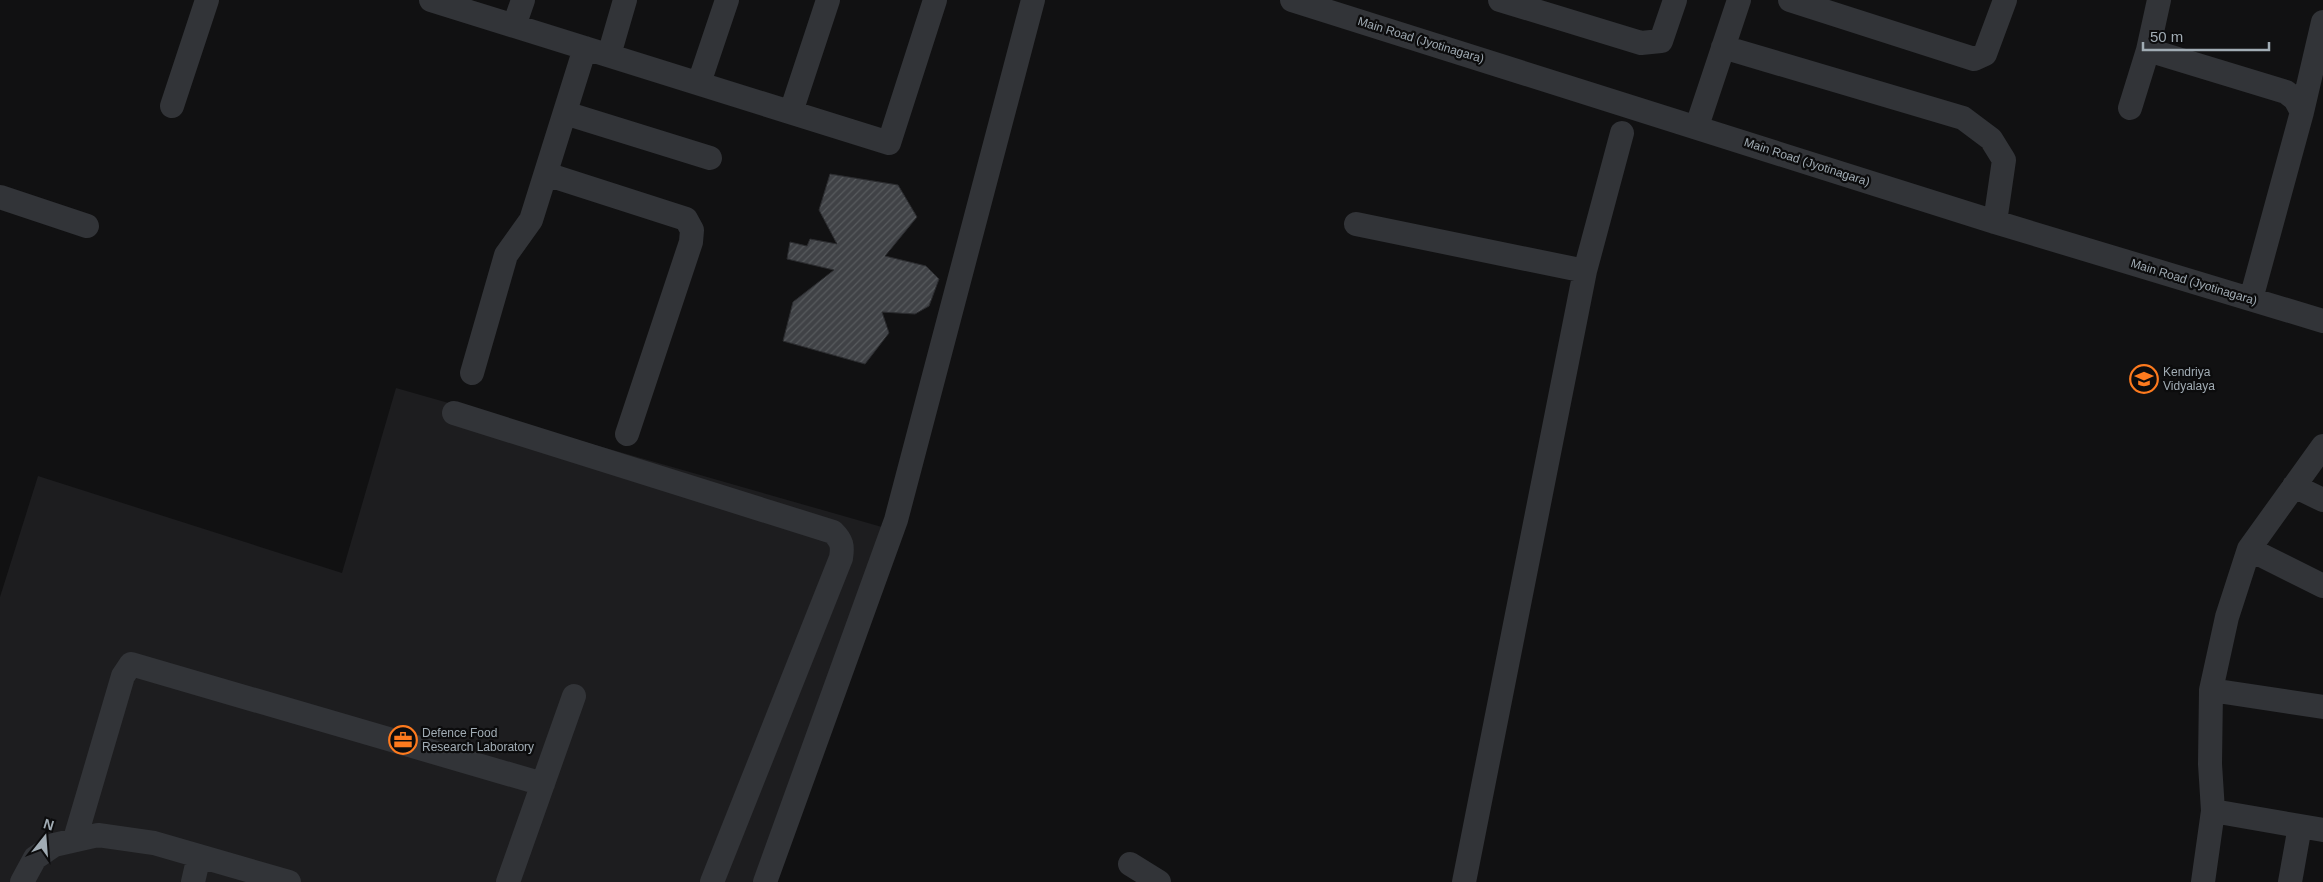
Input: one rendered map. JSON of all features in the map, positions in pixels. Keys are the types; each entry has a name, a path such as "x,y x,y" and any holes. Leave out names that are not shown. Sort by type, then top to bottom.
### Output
{"street":[{"path":"172,106 207,0"},
{"path":"431,0 888,143 935,0"},
{"path":"514,26 523,0"},
{"path":"609,56 626,0"},
{"path":"698,84 727,0"},
{"path":"792,112 828,0"},
{"path":"765,882 896,520 1033,0"},
{"name":"Main Road (Jyotinagara)","path":"1292,0 1697,126 1995,222 2323,321"},
{"path":"1500,0 1641,43 1652,43 1661,40 1676,0"},
{"path":"1697,126 1739,0"},
{"path":"1790,0 1974,59 1986,54 2006,0"},
{"path":"2130,108 2148,50 2159,0"},
{"path":"2251,299 2302,112 2323,22"},
{"path":"1723,47 1962,118 1991,139 2004,160 1995,222"},
{"path":"472,373 506,255 531,220 585,48"},
{"path":"2148,50 2286,92 2294,99 2302,112"},
{"path":"565,113 710,158"},
{"path":"1464,882 1585,271 1622,132"},
{"path":"546,174 686,219 692,230 691,242 627,434"},
{"path":"0,197 87,226"},
{"path":"1356,224 1585,271"},
{"path":"454,413 833,532 840,539 843,547 841,558 712,882"},
{"path":"2203,882 2213,811 2210,764 2211,690 2227,617 2249,549 2323,446"},
{"path":"2294,486 2323,500"},
{"path":"2249,549 2323,586"},
{"path":"75,839 123,676 131,664 543,784"},
{"path":"2211,690 2323,707"},
{"path":"508,882 574,696"},
{"path":"2213,811 2312,828 2290,882"},
{"path":"22,882 35,858 54,845 98,834 154,843 289,882"},
{"path":"193,882 199,856"},
{"path":"1130,864 1159,882"}],"shaded area":[{"name":"Defence Food Research Laboratory","path":"396,388 882,527 755,882 0,882 0,597 38,476 342,573"}],"building":[{"path":"830,174 898,185 917,217 885,256 926,266 939,279 929,306 915,314 882,312 889,333 865,364 783,341 793,302 834,270 787,259 790,242 807,246 810,239 837,244 819,210"}],"place":[{"name":"Kendriya Vidyalaya","path":"2144,379"},
{"name":"Defence Food Research Laboratory","path":"403,740"}]}
